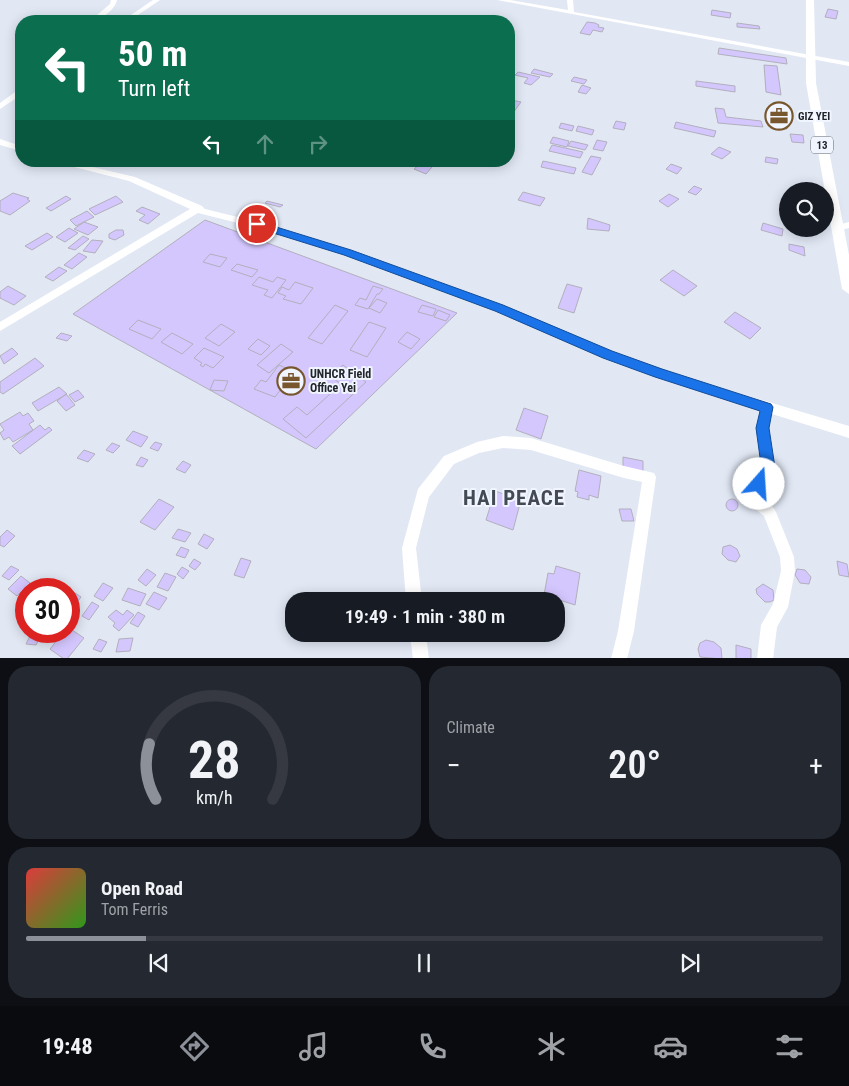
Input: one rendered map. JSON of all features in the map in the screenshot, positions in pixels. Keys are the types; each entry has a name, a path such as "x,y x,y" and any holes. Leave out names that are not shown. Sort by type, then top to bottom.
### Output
{"main road":[{"name":"13","path":"810,0 809,57 811,83 849,289"}],"street":[{"path":"101,15 113,6 114,0"},
{"path":"134,15 156,0"},
{"path":"500,0 849,64"},
{"path":"570,0 571,12"},
{"path":"0,106 15,96"},
{"path":"0,142 15,148"},
{"path":"79,167 132,180 199,208 276,229 347,252 499,308 633,364 849,432"},
{"path":"0,327 199,208"},
{"path":"838,228 849,225"},
{"path":"765,658 770,624 780,607 788,571 787,557 768,512 760,503 756,492 759,484 769,474 763,428 767,407"},
{"path":"413,592 409,548 423,494 449,460 477,448 504,442 531,444 624,472 649,477 626,631 620,658"},
{"path":"419,642 420,658"}],"building":[{"path":"828,9 838,11 836,19 825,17"},
{"path":"712,10 731,13 730,18 711,15"},
{"path":"587,22 595,23 599,25 598,27 604,28 602,32 593,30 590,35 580,33"},
{"path":"737,23 759,26 760,29 737,27"},
{"path":"719,48 786,58 787,64 718,54"},
{"path":"764,65 777,66 781,95 766,92"},
{"path":"534,69 553,74 550,77 531,73"},
{"path":"518,72 540,77 531,85 524,83 528,78 515,75"},
{"path":"574,77 587,80 584,84 571,81"},
{"path":"696,81 735,86 735,92 696,86"},
{"path":"582,85 591,88 586,94 578,92"},
{"path":"515,101 521,102 515,110"},
{"path":"715,108 724,109 726,117 761,121 763,127 718,123"},
{"path":"616,121 626,123 624,130 613,128"},
{"path":"767,121 786,123 787,129 768,126"},
{"path":"676,122 716,131 714,137 674,128"},
{"path":"561,123 574,126 572,131 559,128"},
{"path":"578,126 594,130 592,135 576,131"},
{"path":"790,134 803,135 804,143 792,142"},
{"path":"553,137 569,141 567,147 550,143"},
{"path":"597,140 607,142 603,151 593,149"},
{"path":"571,141 588,145 585,150 568,146"},
{"path":"552,145 583,152 580,158 549,151"},
{"path":"719,147 731,152 722,159 711,154"},
{"path":"591,156 601,158 592,175 582,172"},
{"path":"766,157 778,159 777,164 765,162"},
{"path":"543,161 576,168 574,174 541,167"},
{"path":"671,164 682,168 677,174 666,169"},
{"path":"416,167 432,167 426,174 414,169"},
{"path":"694,186 702,189 696,195 688,192"},
{"path":"523,192 545,198 540,206 518,200"},
{"path":"13,193 29,198 27,199 30,201 10,215 0,211 0,201"},
{"path":"669,194 679,199 668,207 659,201"},
{"path":"66,196 71,199 51,211 46,208"},
{"path":"116,196 123,202 95,215 89,209"},
{"path":"267,201 283,205 280,207 265,203"},
{"path":"142,207 160,214 148,224 139,220 145,215 136,211"},
{"path":"87,211 94,217 76,226 70,220"},
{"path":"588,218 610,225 609,231 587,229"},
{"name":"UNHCR Field Office Yei","path":"205,220 457,313 316,449 73,314"},
{"path":"84,222 98,227 88,235 74,229"},
{"path":"763,223 779,228 779,235 761,230"},
{"path":"69,228 78,233 65,242 56,237"},
{"path":"116,230 123,230 124,235 115,240 109,238 109,234"},
{"path":"47,233 53,237 32,250 25,246"},
{"path":"83,236 89,239 75,250 68,248"},
{"path":"92,240 103,241 95,253 83,251"},
{"path":"789,244 804,247 805,256 789,250"},
{"path":"79,253 87,257 72,269 64,265"},
{"path":"210,254 227,258 220,267 203,262"},
{"path":"237,264 258,270 252,277 231,270"},
{"path":"59,267 67,271 53,281 45,277"},
{"path":"673,270 697,286 684,296 660,280"},
{"path":"259,277 273,282 277,277 286,280 272,298 264,295 268,290 252,285"},
{"path":"295,282 313,288 301,304 283,299 286,296 278,293 282,287 289,290"},
{"path":"567,284 582,288 574,313 558,308"},
{"path":"8,286 26,296 14,305 0,298 0,292"},
{"path":"373,286 383,289 377,294 368,309 355,305 360,298 366,300"},
{"path":"377,299 387,303 380,313 369,308"},
{"path":"335,305 348,311 322,344 308,338"},
{"path":"422,305 436,309 433,316 418,312"},
{"path":"438,310 450,315 446,321 434,317"},
{"path":"735,312 761,328 750,339 724,322"},
{"path":"138,320 161,329 152,339 129,329"},
{"path":"369,322 386,328 367,357 350,350"},
{"path":"221,324 235,332 219,346 205,338"},
{"path":"407,332 420,339 411,349 398,342"},
{"path":"61,333 72,336 67,341 56,338"},
{"path":"172,333 193,344 182,354 161,342"},
{"path":"258,339 270,346 261,355 248,349"},
{"path":"281,344 293,352 269,373 257,365"},
{"path":"12,348 18,354 4,364 0,356"},
{"path":"204,348 224,357 213,368 205,364 203,367 200,365 202,363 194,358"},
{"path":"35,358 44,366 3,394 0,392 0,382"},
{"path":"279,365 294,372 275,397 254,389 261,380 266,382"},
{"path":"343,365 366,382 306,438 283,419 297,407 307,415 341,384 330,376"},
{"path":"214,380 228,381 224,391 210,390"},
{"path":"59,387 67,394 38,411 32,403"},
{"path":"78,390 84,397 75,402 69,395"},
{"path":"66,394 75,405 66,411 57,401"},
{"path":"524,408 548,416 541,439 516,430"},
{"path":"20,412 23,416 28,413 34,421 29,424 33,430 13,442 9,437 4,440 0,433 4,430 0,424"},
{"path":"40,425 45,430 49,427 52,430 20,454 12,446"},
{"path":"133,431 148,437 141,447 126,440"},
{"path":"155,442 162,444 158,451 150,448"},
{"path":"112,443 120,446 113,453 106,450"},
{"path":"84,450 95,454 88,462 77,458"},
{"path":"141,457 148,460 143,467 136,465"},
{"path":"623,457 643,461 643,474 623,471"},
{"path":"183,461 191,465 185,473 176,469"},
{"path":"579,470 601,476 598,498 589,495 589,500 577,497 578,492 575,491"},
{"path":"495,491 521,500 513,530 486,520"},
{"path":"159,499 174,507 155,530 140,522"},
{"path":"732,499 738,505 732,511 726,505"},
{"path":"619,509 631,509 634,521 622,521"},
{"path":"178,529 191,533 185,542 172,538"},
{"path":"7,530 15,536 4,547 0,545 0,537"},
{"path":"204,534 214,539 207,549 198,544"},
{"path":"730,545 737,549 740,556 736,562 728,560 722,554 723,547"},
{"path":"181,547 189,550 185,558 176,555"},
{"path":"241,558 251,561 244,578 234,575"},
{"path":"194,559 201,563 195,570 189,566"},
{"path":"837,561 847,564 849,577 839,575"},
{"path":"11,566 19,570 9,580 2,576"},
{"path":"556,566 580,573 575,605 565,602 565,592 545,592 548,573 554,574"},
{"path":"182,567 189,571 183,579 177,574"},
{"path":"147,569 156,575 146,586 138,580"},
{"path":"797,569 805,570 811,577 809,584 800,583 795,575"},
{"path":"165,573 176,577 168,591 157,587"},
{"path":"15,582 15,594 8,589"},
{"path":"103,583 113,588 103,601 94,596"},
{"path":"763,584 773,590 774,600 765,602 757,594 756,589"},
{"path":"128,588 146,594 140,606 122,600"},
{"path":"154,592 167,598 159,610 146,604"},
{"path":"92,602 99,606 89,620 82,616"},
{"path":"116,610 123,615 127,610 134,615 119,631 113,626 115,623 108,617"},
{"path":"138,612 145,616 138,627 130,623"},
{"path":"133,638 130,651 116,652 119,639"},
{"path":"99,639 107,642 101,652 93,649"},
{"path":"706,640 714,642 721,648 722,658 700,657 698,649 700,643"},
{"path":"26,643 37,643 36,645"},
{"path":"55,643 80,643 68,658 63,658 50,649"},
{"path":"736,645 751,649 751,658 736,658"}],"place":[{"name":"GIZ YEI","path":"779,116"},
{"name":"UNHCR Field Office Yei","path":"291,381"}],"district":[{"name":"HAI PEACE","path":"514,498"}],"route":[{"path":"257,224 347,252 499,308 555,333 659,374 767,407 763,428 765,459 769,474 759,484"}]}
